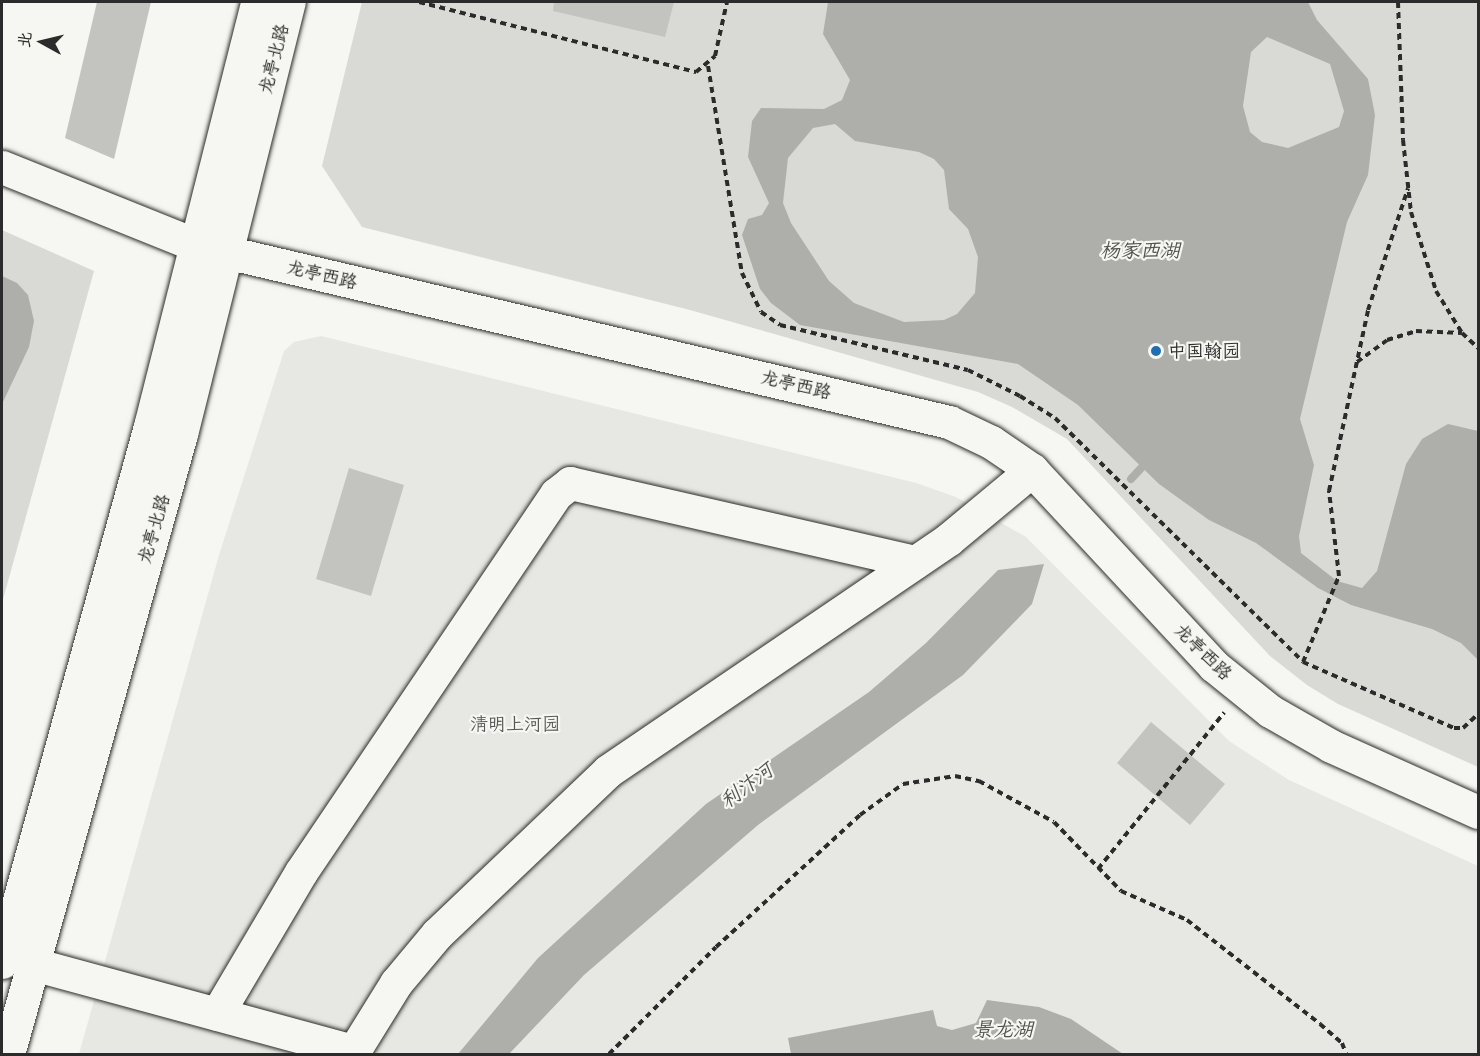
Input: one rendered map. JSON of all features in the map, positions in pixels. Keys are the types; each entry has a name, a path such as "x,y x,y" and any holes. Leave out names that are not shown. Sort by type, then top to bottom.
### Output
{"street":[{"name":"龙亭北路","path":"211,249 257,2"},
{"name":"龙亭北路","path":"8,1054 10,957 150,426 211,249 289,2"},
{"name":"龙亭西路","path":"2,167 211,249 949,422 991,442 1032,470 1190,641 1243,690 1299,729 1479,812"},
{"path":"10,957 353,1053 396,983 437,934 608,771 915,562 1000,501 1032,470"},
{"path":"217,1014 301,872 556,494 570,483 915,562"}],"path":[{"path":"418,2 696,72 715,56 727,2"},
{"path":"1398,2 1408,188 1422,253 1436,291 1462,333 1479,348"},
{"path":"1303,662 1339,576 1329,491 1357,363 1389,236 1408,188"},
{"path":"1357,363 1387,340 1416,331 1462,333"},
{"path":"1098,869 1243,690"},
{"path":"609,1054 716,947 860,815 903,784 931,776 979,781 1054,822 1098,869 1138,901 1187,920 1320,1024 1342,1043 1346,1054"}],"shaded area":[{"name":"中国翰园","path":"362,2 1478,2 1478,767 1338,704 1307,685 1270,656 1067,439 1012,407 978,392 690,310 362,227 322,166"},
{"path":"2,230 94,271 2,603"},
{"name":"清明上河园","path":"321,336 916,483 956,497 1026,537 1229,741 1289,780 1478,866 1478,1054 79,1054 219,555 284,351 294,342"}],"water":[{"name":"杨家西湖","path":"828,2 1308,2 1317,20 1368,79 1375,115 1368,175 1347,222 1300,419 1314,465 1299,536 1301,553 1337,581 1362,588 1377,571 1406,464 1422,439 1448,424 1478,431 1478,660 1461,643 1432,629 1351,605 1318,588 1256,543 1209,520 1159,484 1078,405 1018,364 800,325 771,303 760,289 742,235 748,219 762,215 769,203 748,157 752,121 761,108 824,109 842,100 850,80 823,34","holes":["1267,37 1330,64 1344,111 1339,127 1288,148 1262,142 1250,132 1243,106 1251,52","835,124 855,141 919,152 934,159 944,170 949,209 968,229 978,257 975,293 957,314 944,320 904,322 854,303 829,281 791,223 783,203 788,158 813,128"]},
{"path":"2,276 17,283 28,295 34,321 29,347 2,404"},
{"name":"利汴河","path":"1044,564 1032,604 963,675 758,825 584,975 509,1054 458,1054 538,958 706,804 869,692 926,643 998,570"},
{"name":"景龙湖","path":"987,1000 1039,1007 1071,1019 1123,1054 791,1054 788,1038 933,1010 937,1026 952,1030 976,1023"}],"building":[{"path":"97,2 151,2 114,159 65,138"},
{"path":"554,2 674,2 665,37 553,11"},
{"path":"349,468 404,485 371,596 316,579"},
{"path":"1151,722 1225,784 1190,825 1117,763"}],"waterway":[{"path":"1131,479 1142,467"}],"place":[{"name":"中国翰园","path":"1156,351"}]}
